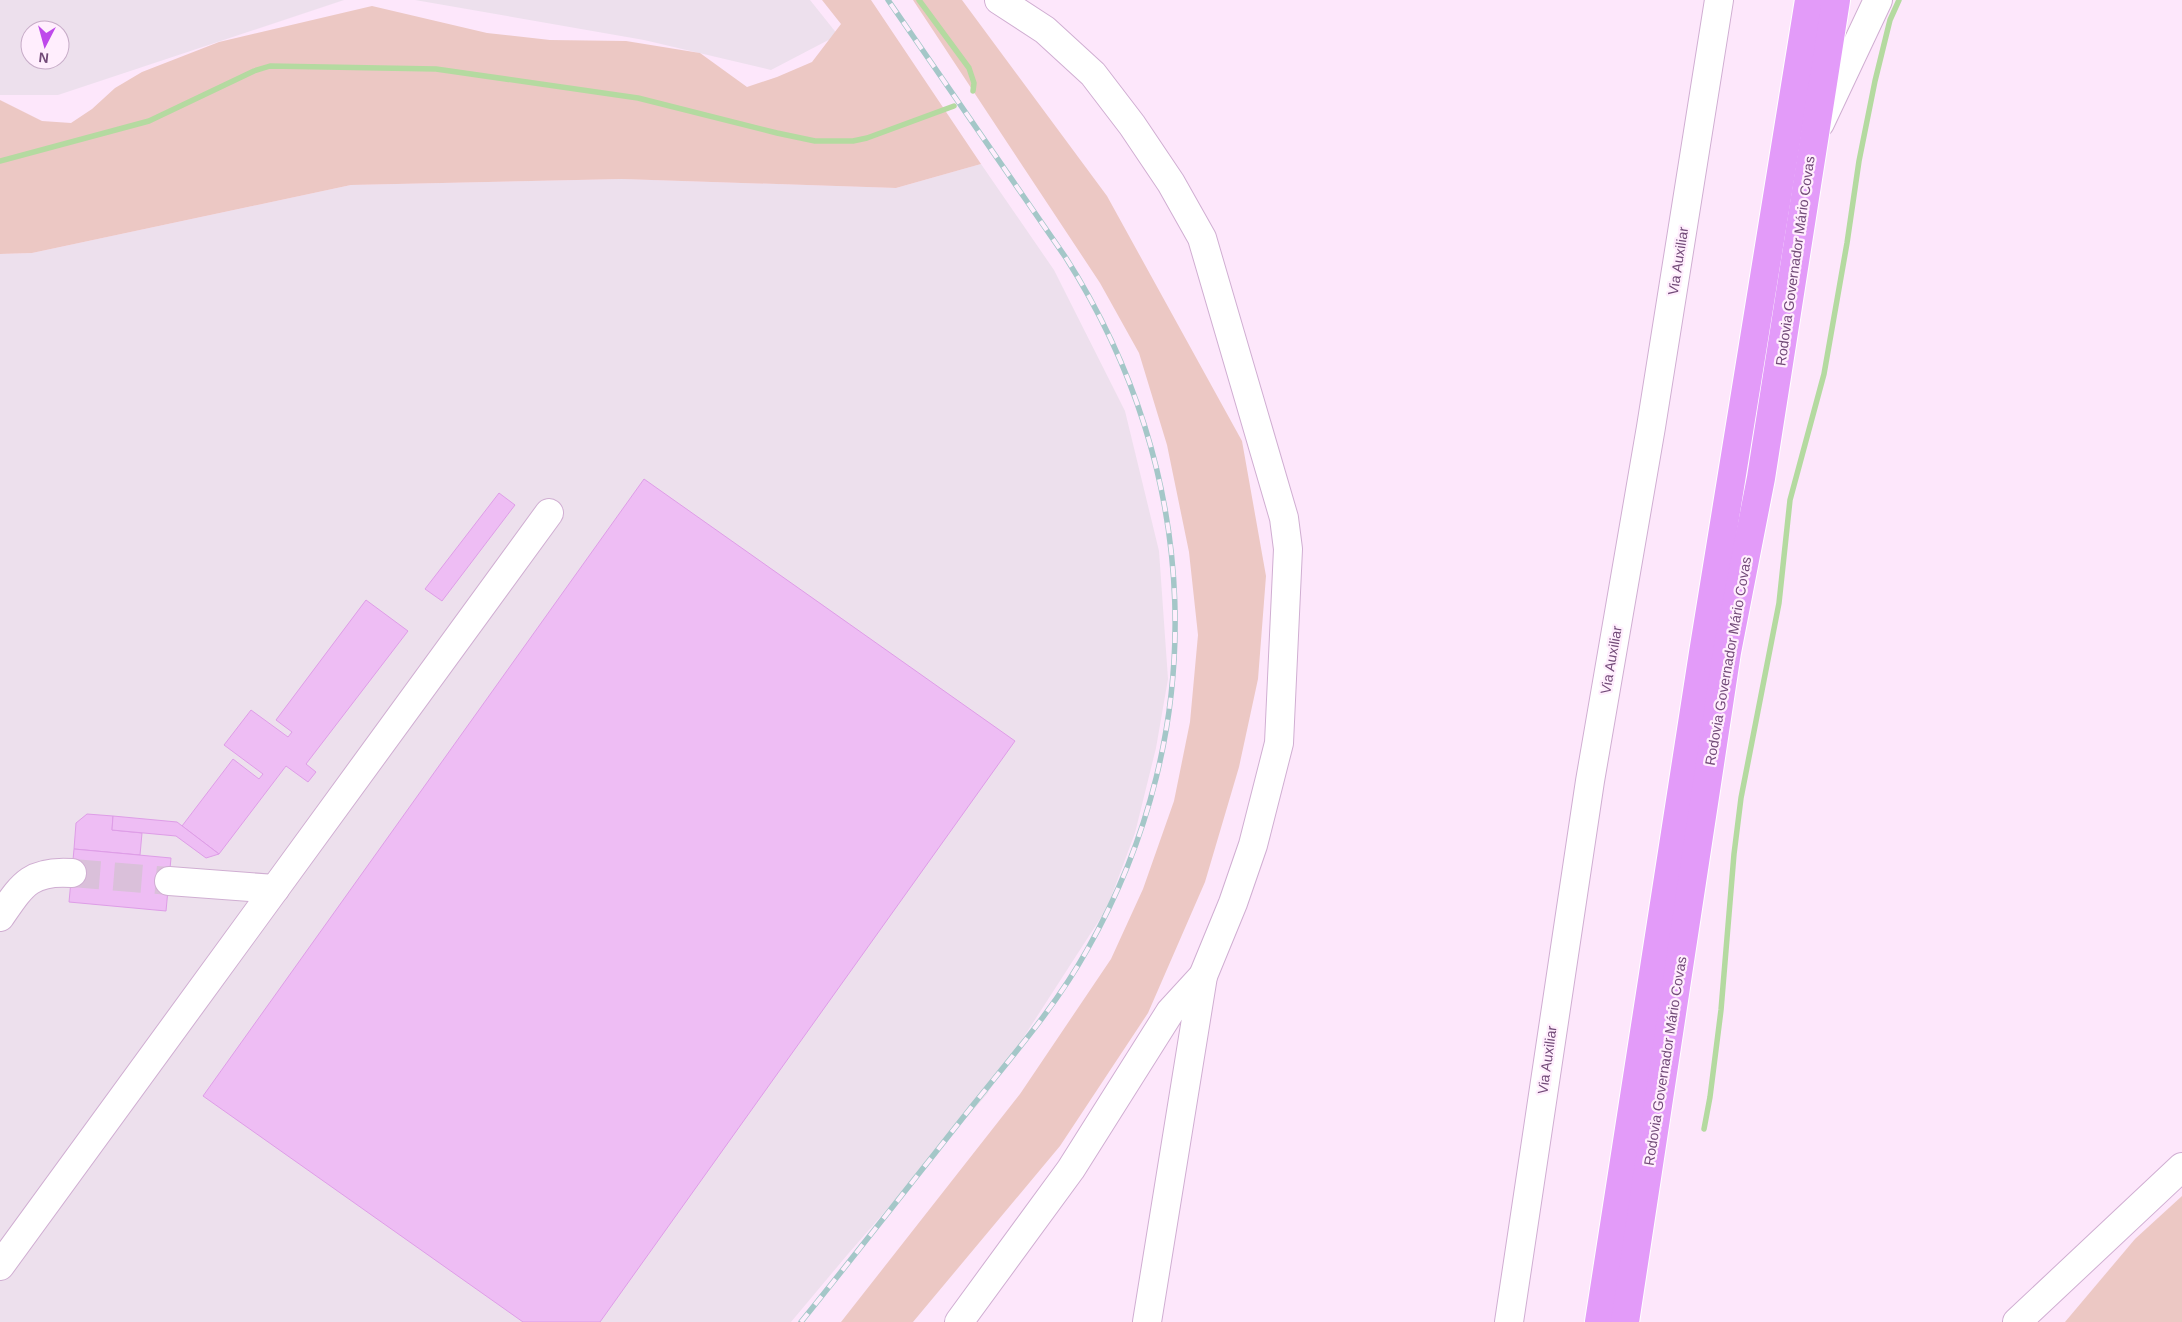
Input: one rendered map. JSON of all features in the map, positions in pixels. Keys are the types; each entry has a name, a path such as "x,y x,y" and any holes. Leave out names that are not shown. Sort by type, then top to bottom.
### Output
{"highway":[{"name":"Rodovia Governador Mário Covas","path":"1599,1322 1702,662 1809,0"},
{"name":"Rodovia Governador Mário Covas","path":"1625,1322 1727,652 1762,478 1812,140 1836,0"}],"street":[{"path":"999,0 1046,30 1093,74 1132,125 1171,183 1202,238 1284,518 1288,549 1279,744 1250,853 1233,903 1203,976 1147,1322"},
{"name":"Via Auxiliar","path":"1509,1322 1590,781 1649,437 1720,0"},
{"path":"1812,140 1878,0"},
{"path":"0,1266 549,513"},
{"path":"0,917 19,889 33,878 50,872 72,873"},
{"path":"168,880 275,890"},
{"path":"959,1322 1071,1169 1170,1012 1203,976"},
{"path":"2017,1322 2182,1167"}],"shaded area":[{"path":"0,0 344,0 58,95 0,95"},
{"path":"415,0 810,0 838,35 771,70 644,40"},
{"path":"822,0 871,0 981,164 896,188 622,179 351,185 32,253 0,254 0,100 42,121 71,123 92,109 115,88 142,72 219,42 372,6 487,33 550,40 626,41 700,53 747,87 812,62 841,24"},
{"path":"913,0 962,0 1107,196 1242,441 1266,576 1258,679 1239,767 1205,882 1148,1013 1060,1146 913,1322 841,1322 1020,1094 1111,959 1143,889 1174,801 1190,722 1198,635 1189,552 1167,445 1139,353 1100,283"},
{"path":"981,164 1054,270 1125,411 1159,551 1168,679 1156,748 1135,833 1107,908 987,1094 791,1322 0,1322 0,254 32,253 351,185 622,179 896,188"},
{"path":"2182,1196 2182,1322 2065,1322 2135,1239"}],"building":[{"path":"644,479 1015,741 600,1322 523,1322 203,1096"},
{"path":"499,493 515,505 442,601 425,589"},
{"path":"366,600 408,631 306,764 316,772 308,782 286,766 219,854 182,826 233,759 259,779 263,774 224,745 251,710 288,737 292,732 276,720"},
{"path":"87,814 113,816 112,830 142,833 140,855 74,849 76,823"},
{"path":"113,816 177,822 219,854 206,858 176,836 112,830"},
{"path":"74,849 171,858 166,911 69,902"}],"waterway":[{"path":"919,0 969,68 974,83 973,91"},
{"path":"1704,1129 1721,1010 1734,854 1741,798 1779,603 1790,500 1824,374 1859,161 1875,81 1890,20 1899,0"},
{"path":"0,161 149,121 254,71 270,66 436,69 638,98 815,141 853,141 867,138 954,106"}],"tunnel":[{"path":"72,873 169,881"}],"railway":[{"path":"801,1322 1033,1030 1075,971 1128,865 1156,778 1172,690 1175,601 1166,512 1144,425 1111,340 1066,258 888,0"}]}
